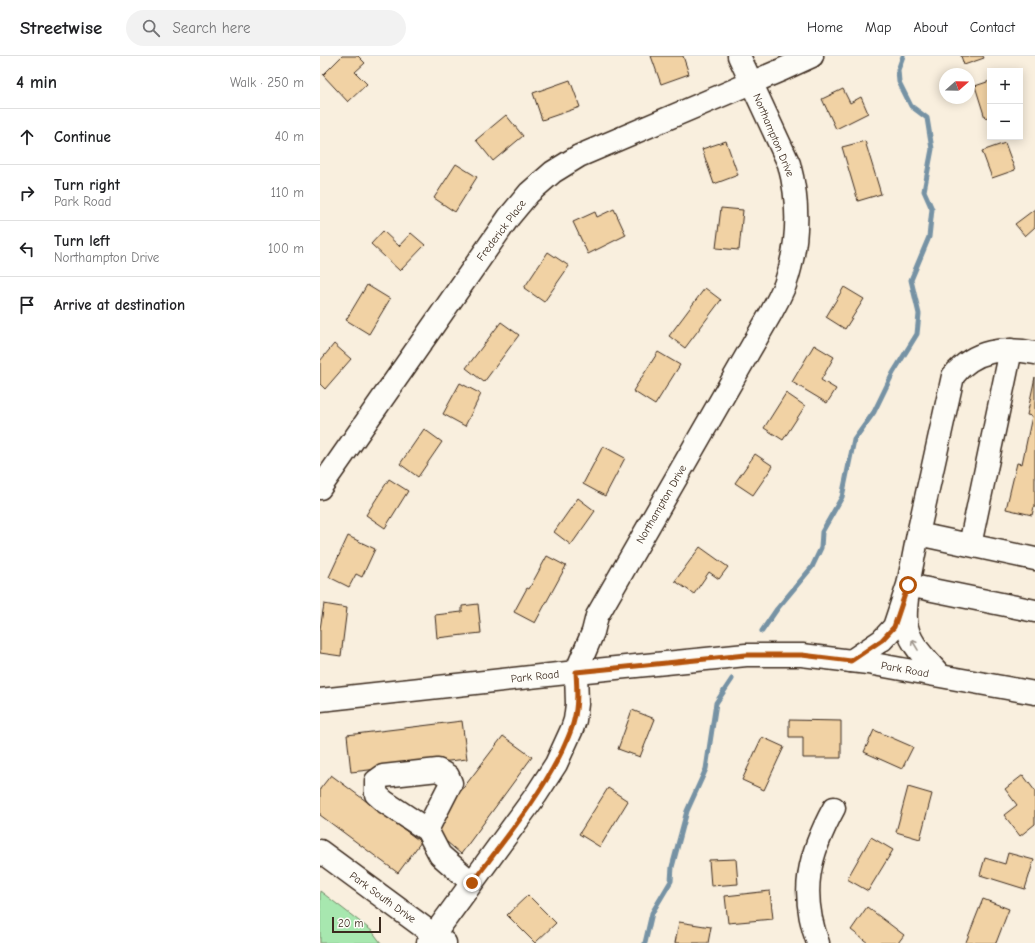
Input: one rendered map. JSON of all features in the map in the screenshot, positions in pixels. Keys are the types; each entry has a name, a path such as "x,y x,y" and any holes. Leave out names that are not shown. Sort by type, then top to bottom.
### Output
{"street":[{"name":"Northampton Drive","path":"436,940 472,883 536,795 556,764 575,720 577,704 576,672 593,632 597,616 771,312 784,286 796,243 796,194 789,164 739,56"},
{"name":"Frederick Place","path":"320,488 509,217 529,193 553,172 579,156 812,56"},
{"path":"851,661 882,640 894,627 908,585 953,376 962,365 980,355 996,350 1022,351 970,545"},
{"path":"918,534 1035,559"},
{"path":"908,585 1035,611"},
{"path":"908,585 906,620 909,635 918,650 940,675"},
{"name":"Park Road","path":"320,700 746,655 802,655 851,661 940,675 1035,693"},
{"path":"818,943 812,926 807,897 809,870 822,832 834,808"},
{"path":"427,830 440,855 472,883"},
{"name":"Park South Drive","path":"320,850 436,940"}],"green space":[{"path":"320,891 372,931 381,943 320,943"}],"building":[{"path":"342,56 358,56 365,63 355,72 367,84 348,102 323,75"},
{"path":"651,56 683,56 689,74 661,84"},
{"path":"961,56 983,56 984,58 964,65"},
{"path":"570,80 580,107 542,120 533,93"},
{"path":"987,82 987,117 985,118 975,86"},
{"path":"843,89 850,103 861,97 868,113 836,129 822,99"},
{"path":"506,115 523,136 493,161 476,140"},
{"path":"726,141 738,175 714,184 702,149"},
{"path":"865,141 881,194 858,201 842,147"},
{"path":"1005,143 1015,170 992,178 982,151"},
{"path":"456,164 477,177 455,212 434,198"},
{"path":"721,208 743,210 739,250 716,248"},
{"path":"614,209 626,235 588,254 573,222 595,212 597,217"},
{"path":"1035,209 1035,227 1025,236 1015,224"},
{"path":"383,231 399,246 411,233 425,245 400,271 371,244"},
{"path":"548,252 569,266 544,302 524,288"},
{"path":"367,285 390,299 369,334 346,320"},
{"path":"844,287 864,299 845,329 826,317"},
{"path":"705,288 721,300 685,348 669,336"},
{"path":"501,322 519,335 484,382 466,368"},
{"path":"334,344 351,359 325,389 320,384 320,361"},
{"path":"814,345 834,357 821,380 836,389 827,403 792,382"},
{"path":"658,352 680,365 655,405 633,391"},
{"path":"1035,377 1035,507 1032,515 1006,509 1017,463 1022,464 1032,416 1027,415"},
{"path":"460,383 481,394 465,426 443,414"},
{"path":"786,393 805,406 783,440 764,428"},
{"path":"424,429 442,442 418,477 400,464"},
{"path":"603,446 625,458 605,496 583,484"},
{"path":"755,454 773,466 753,495 735,483"},
{"path":"389,479 408,491 385,528 366,515"},
{"path":"578,498 595,511 571,545 554,532"},
{"path":"348,536 375,549 362,577 356,574 349,587 329,577"},
{"path":"700,547 728,567 719,579 709,572 694,594 675,581"},
{"path":"547,556 566,566 535,623 514,612 527,588 529,589"},
{"path":"324,604 347,608 341,656 320,653 320,629"},
{"path":"478,604 481,633 437,638 435,615 462,612 462,606"},
{"path":"632,710 655,719 640,757 618,749"},
{"path":"789,720 841,721 841,758 803,758 803,737 789,737"},
{"path":"462,721 467,759 351,772 347,735"},
{"path":"874,730 913,747 902,769 864,752"},
{"path":"503,736 532,757 461,854 432,829"},
{"path":"762,737 784,747 764,790 742,780"},
{"path":"331,775 421,842 398,873 320,815 320,789"},
{"path":"1023,775 1035,791 1035,824 1020,836 1004,815 1017,805 1005,789"},
{"path":"908,787 932,794 920,839 896,832"},
{"path":"608,788 628,801 600,847 579,834"},
{"path":"871,837 893,850 868,891 847,879"},
{"path":"1008,853 1034,860 1025,889 980,875 985,858 1005,864"},
{"path":"736,859 738,884 711,886 709,860"},
{"path":"770,891 773,919 728,923 725,896"},
{"path":"528,895 556,923 535,943 507,915"},
{"path":"983,899 1009,909 996,943 967,943 966,942"},
{"path":"867,907 904,935 898,943 868,943 851,930"},
{"path":"679,922 711,927 708,943 675,943"}],"waterway":[{"path":"762,631 777,609 812,567 821,548 822,532 842,497 854,440 874,412 893,373 917,334 919,314 911,280 929,237 932,209 924,191 932,149 927,118 911,106 899,82 898,70 903,56"},
{"path":"645,943 652,913 671,881 672,867 687,811 706,769 716,703 732,679"}],"route":[{"path":"472,883 536,795 556,764 575,720 577,704 576,672 746,655 802,655 851,661 882,640 894,627 908,585"}]}
